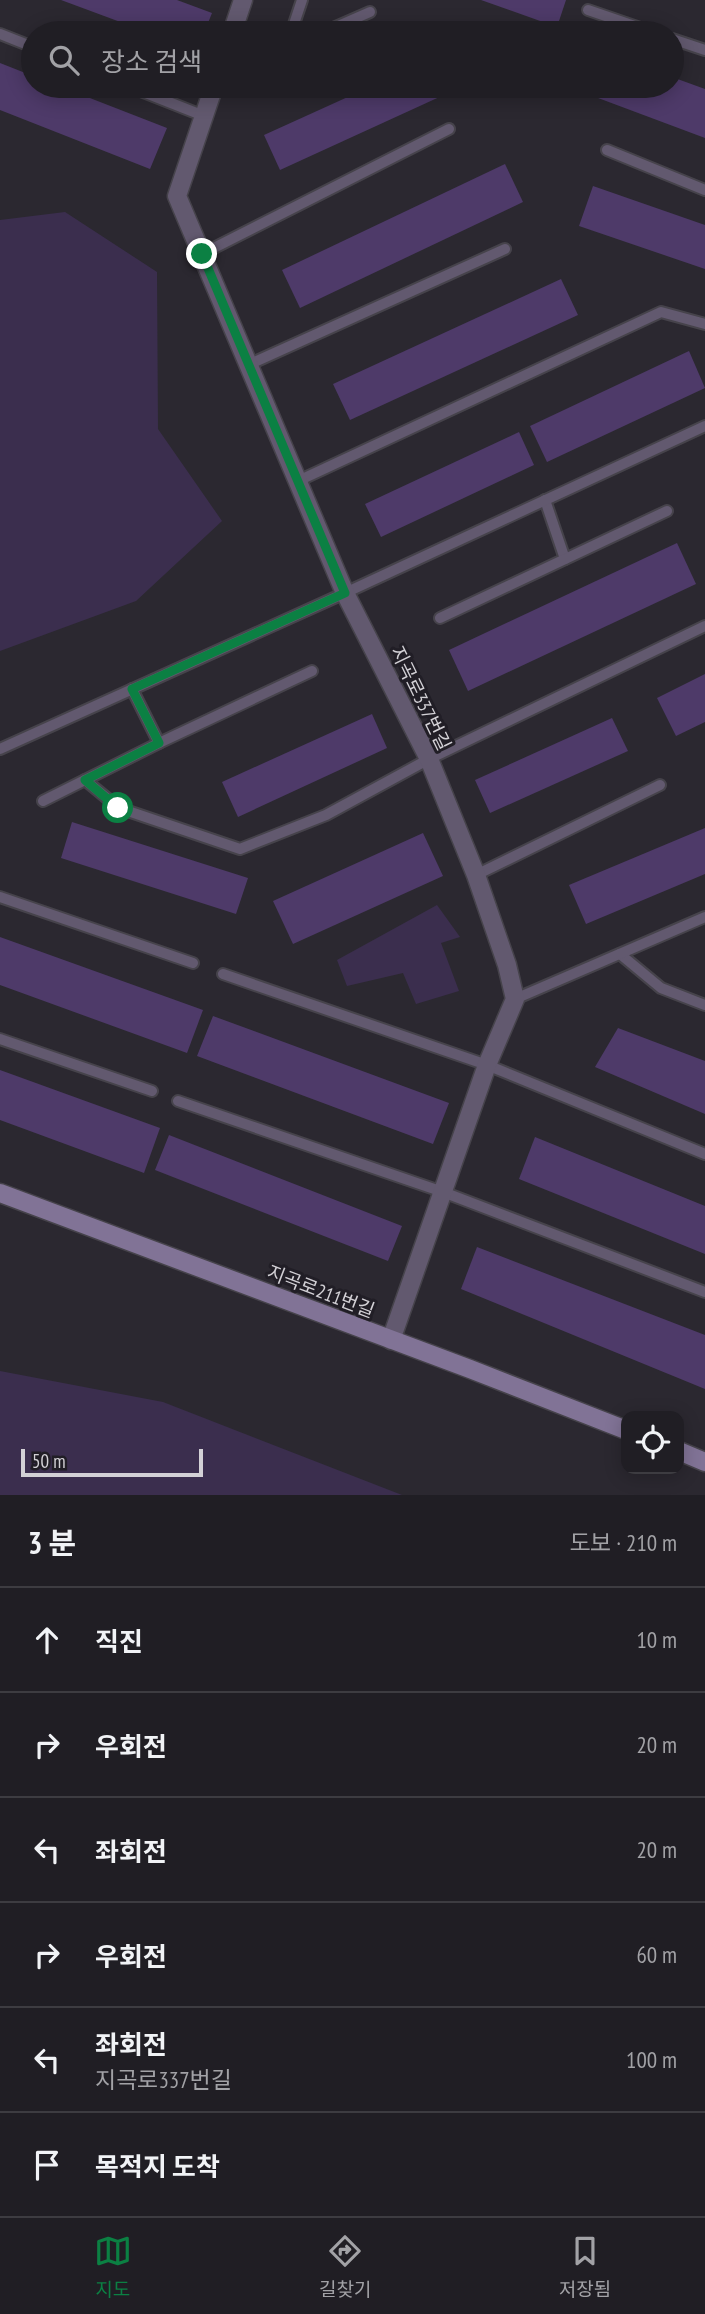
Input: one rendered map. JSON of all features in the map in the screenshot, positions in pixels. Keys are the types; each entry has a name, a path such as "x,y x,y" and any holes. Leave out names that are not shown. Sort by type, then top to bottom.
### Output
{"main road":[{"name":"지곡로211번길","path":"0,1193 621,1428"},
{"path":"684,1453 705,1462"}],"street":[{"path":"236,21 243,0"},
{"name":"지곡로337번길","path":"210,98 177,196 345,593 429,759 476,874 507,965 515,999"},
{"path":"391,1340 487,1065 515,999"}],"lane":[{"path":"295,21 302,0"},
{"path":"588,10 620,21"},
{"path":"349,21 370,12"},
{"path":"0,34 21,42"},
{"path":"684,43 705,50"},
{"path":"158,98 204,116"},
{"path":"202,254 449,129"},
{"path":"607,150 705,190"},
{"path":"248,365 505,249"},
{"path":"298,481 661,312 705,324"},
{"path":"0,749 705,426"},
{"path":"545,500 565,559"},
{"path":"440,618 667,511"},
{"path":"85,780 118,808 240,849 326,815 429,759 705,626"},
{"path":"43,801 312,671"},
{"path":"132,689 159,743"},
{"path":"476,874 660,785"},
{"path":"0,897 193,964"},
{"path":"515,999 705,917"},
{"path":"620,954 661,988 705,1005"},
{"path":"223,974 487,1065 705,1154"},
{"path":"0,1039 152,1091"},
{"path":"178,1101 443,1192 705,1292"}],"shaded area":[{"path":"65,212 157,272 158,429 222,521 136,601 0,651 0,220"},
{"path":"437,905 460,937 441,943 459,991 416,1004 403,973 347,986 337,960"},
{"path":"0,1371 163,1402 402,1495 0,1495"}],"building":[{"path":"61,0 177,0 212,13 209,21 118,21"},
{"path":"481,0 566,0 559,21 540,21"},
{"path":"0,63 21,71 21,98 90,98 167,128 150,169 0,110"},
{"path":"684,81 705,89 705,138 598,98 684,98"},
{"path":"346,98 437,98 280,170 264,135"},
{"path":"505,164 523,202 300,308 282,270"},
{"path":"593,186 705,225 705,269 579,226"},
{"path":"561,279 578,315 350,420 333,384"},
{"path":"689,351 705,388 547,462 530,426"},
{"path":"519,432 534,465 381,537 365,504"},
{"path":"677,543 696,584 468,691 449,650"},
{"path":"705,674 705,722 676,736 657,698"},
{"path":"372,714 387,748 238,817 222,782"},
{"path":"612,718 628,751 490,813 475,780"},
{"path":"72,822 248,878 236,914 61,858"},
{"path":"705,828 705,874 586,924 569,885"},
{"path":"423,833 443,876 293,944 273,901"},
{"path":"0,937 203,1010 187,1053 0,985"},
{"path":"213,1016 449,1103 433,1144 197,1056"},
{"path":"618,1028 705,1061 705,1114 595,1067"},
{"path":"0,1070 160,1128 144,1173 0,1120"},
{"path":"169,1135 402,1226 388,1261 155,1170"},
{"path":"535,1137 705,1206 705,1254 519,1179"},
{"path":"477,1247 705,1335 705,1389 461,1289"}],"route":[{"path":"118,808 85,780 159,743 132,689 345,593 202,254"}]}
